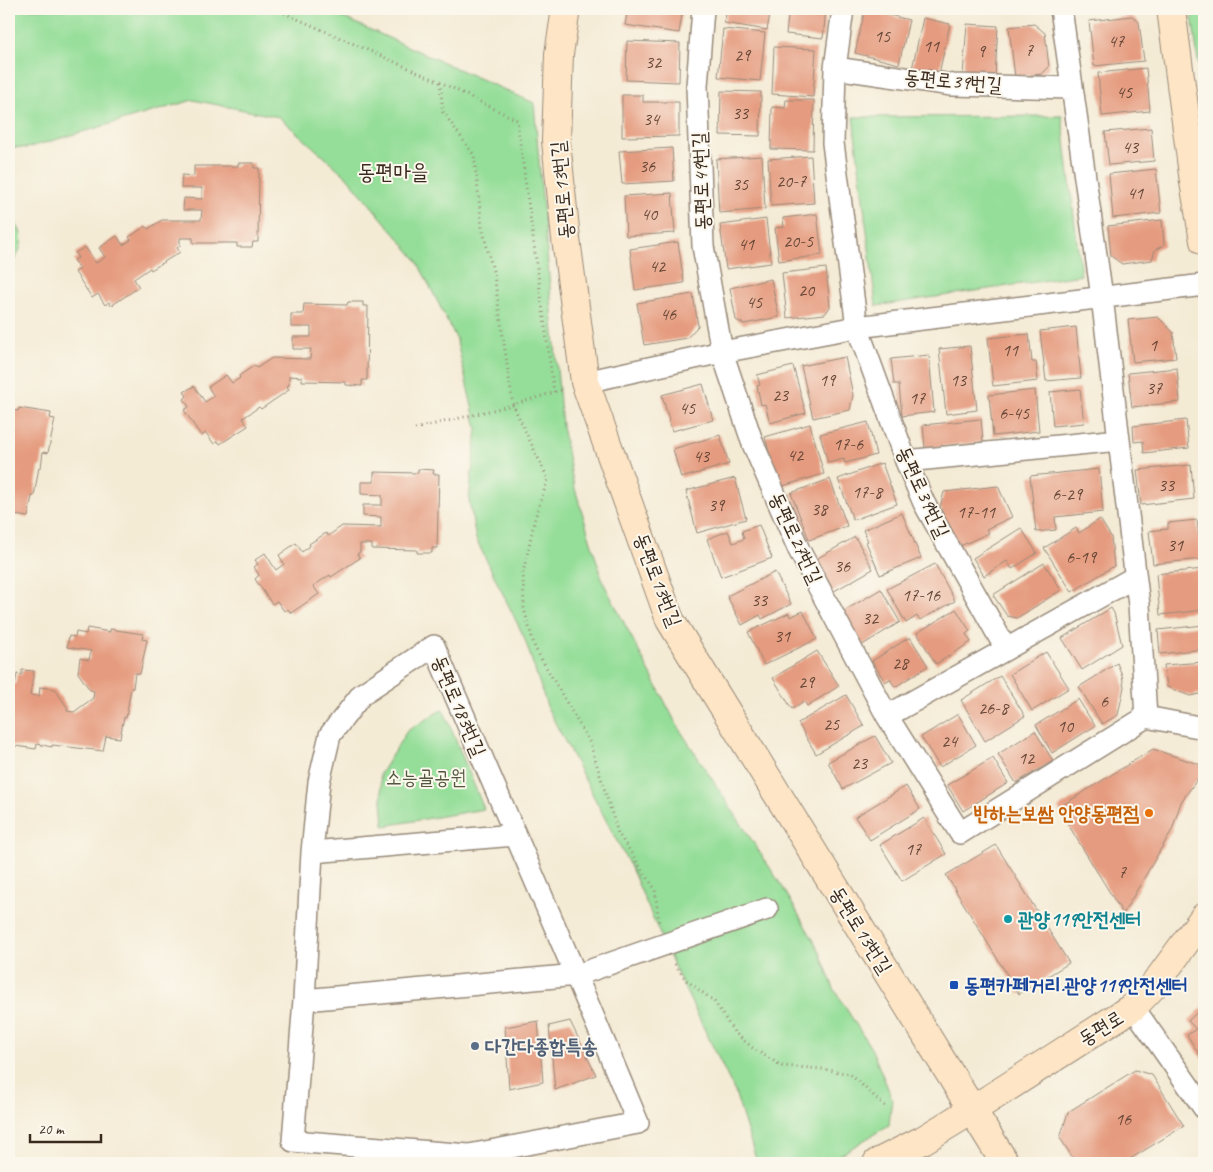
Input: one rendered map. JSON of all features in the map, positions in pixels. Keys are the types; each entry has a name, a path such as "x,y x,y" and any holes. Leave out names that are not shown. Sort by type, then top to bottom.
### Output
{"street":[{"name":"동편로13번길","path":"566,9 559,54 556,141 566,239 586,382 670,620 972,1110"},
{"name":"동편로49번길","path":"703,9 697,86 703,246 722,352"},
{"name":"동편로39번길","path":"842,9 835,68 833,143 857,327 906,461 924,503 1006,649"},
{"path":"1061,9 1102,296 1138,605 1146,717 1204,728"},
{"path":"1170,9 1204,241"},
{"name":"동편로39번길","path":"835,68 952,85 1072,88"},
{"path":"586,382 722,352 857,327 1204,284"},
{"name":"동편로27번길","path":"722,352 753,444 799,550 887,716 960,833 1146,717"},
{"path":"906,461 1119,440"},
{"path":"887,716 1135,577"},
{"name":"동편로183번길","path":"434,646 515,835 577,975 638,1123 469,1159 293,1142 304,1000 312,852 319,782 330,735 362,694 434,646"},
{"path":"312,852 515,835"},
{"path":"304,1000 577,975 766,909"},
{"name":"동편로","path":"877,1163 923,1140 1133,1007 1156,984 1204,917"},
{"path":"1133,1007 1204,1108"},
{"path":"972,1110 1005,1163"}],"path":[{"path":"275,9 440,82 517,120 554,392 513,405 415,429"},
{"path":"440,82 443,112 474,156 482,227 494,275 513,405 548,479 535,518 524,572 524,609 535,648 590,743 618,834 655,889 660,928"},
{"path":"672,960 686,980 714,1001 734,1032 754,1049 782,1066 824,1069 850,1074 885,1106"}],"green space":[{"path":"9,9 324,9 534,103 562,426 573,482 603,582 678,727 785,891 819,950 834,989 872,1050 892,1098 889,1125 827,1163 743,1163 756,1159 735,1092 677,973 631,868 548,709 524,637 476,539 469,500 477,428 456,338 416,259 347,177 279,117 193,100 27,148 9,147"},
{"path":"1191,9 1204,9 1204,105"},
{"path":"1062,116 1081,275 876,306 853,117"},
{"path":"9,219 20,230 21,243 17,256 9,267"},
{"name":"소능골공원","path":"443,709 484,809 384,826 380,774 407,731"}],"building":[{"path":"628,9 683,9 679,33 625,25"},
{"path":"727,9 771,9 767,30 724,23"},
{"path":"789,9 826,9 823,38 786,34"},
{"path":"865,9 909,20 899,64 855,53"},
{"path":"1132,16 1139,22 1144,61 1094,66 1089,21"},
{"path":"923,18 950,24 939,74 912,69"},
{"path":"967,24 998,26 995,77 963,75"},
{"path":"1034,24 1045,33 1049,67 1042,74 1015,77 1009,27"},
{"path":"723,29 765,33 760,81 718,77"},
{"path":"627,41 680,43 679,82 626,80"},
{"path":"774,47 816,49 813,97 772,94"},
{"path":"1146,68 1150,111 1102,116 1098,73"},
{"path":"721,91 761,92 760,136 720,135"},
{"path":"622,95 643,95 643,102 679,102 679,136 622,137"},
{"path":"786,100 814,100 813,150 771,149 772,107 785,108"},
{"path":"1151,128 1154,161 1109,165 1105,132"},
{"path":"672,148 674,181 622,184 619,151"},
{"path":"762,156 765,209 719,213 716,159"},
{"path":"811,156 814,203 771,206 768,159"},
{"path":"238,163 254,163 254,168 259,168 258,242 253,242 252,247 237,247 237,243 193,243 193,238 180,238 180,246 177,248 180,252 134,279 139,287 111,306 109,302 105,305 98,294 92,298 75,272 80,269 74,260 78,258 75,253 85,247 96,263 105,257 99,248 117,236 123,245 131,240 129,237 146,226 148,229 162,220 201,220 202,210 183,210 184,198 202,199 202,188 181,188 182,175 194,176 194,166 238,166"},
{"path":"1156,169 1161,213 1113,218 1109,174"},
{"path":"672,193 675,233 626,236 624,196"},
{"path":"817,214 822,255 779,261 775,228 784,227 783,218"},
{"path":"766,219 771,263 726,269 720,225"},
{"path":"1162,220 1164,245 1155,250 1152,260 1122,264 1111,256 1108,226"},
{"path":"678,242 684,283 635,290 630,249"},
{"path":"826,268 830,307 825,314 787,318 782,273"},
{"path":"771,279 779,317 744,324 736,320 730,288"},
{"path":"693,294 698,326 687,338 644,345 637,303"},
{"path":"348,302 363,302 363,306 368,306 367,380 362,380 362,386 346,385 346,382 302,381 302,377 289,376 289,385 287,386 289,390 261,409 259,407 243,418 248,426 220,444 218,441 214,444 206,433 201,436 184,410 189,407 184,399 187,396 184,392 194,386 205,402 214,396 208,387 226,375 232,383 255,365 257,368 272,358 310,359 311,349 293,349 293,337 311,337 311,327 291,327 291,314 303,314 304,304 347,305"},
{"path":"1158,317 1173,332 1176,358 1133,362 1128,320"},
{"path":"1076,327 1081,378 1046,381 1040,331"},
{"path":"1029,334 1032,362 1036,362 1038,381 993,386 988,338"},
{"path":"970,346 977,410 946,414 939,349"},
{"path":"929,355 934,412 902,416 899,384 894,384 891,359"},
{"path":"845,357 853,395 850,410 813,418 801,366"},
{"path":"793,366 806,413 770,423 765,404 761,405 757,386 760,385 757,375"},
{"path":"1177,368 1180,402 1132,407 1128,373"},
{"path":"703,384 713,420 672,431 662,395"},
{"path":"1080,389 1084,423 1053,426 1050,392"},
{"path":"1035,390 1039,431 993,436 989,395"},
{"path":"19,408 51,413 50,418 55,419 48,453 43,452 28,517 14,515 12,530 9,529 9,409 18,411"},
{"path":"981,419 983,442 925,448 923,425"},
{"path":"1186,420 1189,448 1144,453 1143,441 1134,442 1133,426"},
{"path":"868,422 876,455 845,463 844,459 828,463 820,434"},
{"path":"810,424 824,474 779,487 765,437"},
{"path":"720,435 729,464 681,478 673,449"},
{"path":"882,463 897,504 853,520 838,479"},
{"path":"1191,465 1194,499 1141,505 1137,470"},
{"path":"418,469 434,470 433,474 439,474 437,548 432,548 432,553 417,553 417,550 372,549 372,544 360,544 360,552 357,554 360,558 313,586 319,594 291,613 288,609 284,611 277,601 272,604 255,579 259,575 254,567 258,564 255,560 265,553 276,570 284,564 279,555 296,543 302,552 310,546 309,544 326,533 328,536 342,526 381,527 381,517 363,516 363,505 382,505 382,495 361,494 361,482 374,482 374,472 418,473"},
{"path":"1099,469 1103,512 1055,517 1056,530 1036,532 1030,476"},
{"path":"735,478 746,519 697,533 686,491"},
{"path":"830,479 847,526 809,540 791,493"},
{"path":"998,486 1012,517 986,529 989,533 958,547 940,507 944,492"},
{"path":"902,513 921,558 880,575 863,530"},
{"path":"1100,519 1111,537 1114,566 1072,592 1044,548 1076,528 1079,533"},
{"path":"1197,520 1202,559 1153,564 1149,531 1168,529 1168,523"},
{"path":"759,525 772,558 721,577 707,539 728,531 733,543 744,539 742,531"},
{"path":"1021,528 1037,553 1012,569 1007,561 984,576 973,558"},
{"path":"855,537 873,569 829,594 811,562"},
{"path":"1044,563 1061,590 1017,618 1007,616 993,595"},
{"path":"935,564 955,601 920,620 917,616 906,623 887,589"},
{"path":"1203,569 1204,610 1160,615 1156,574"},
{"path":"775,572 791,604 762,619 760,615 742,625 727,596"},
{"path":"881,589 900,622 859,647 839,614"},
{"path":"1111,608 1122,645 1082,670 1062,638"},
{"path":"956,609 970,631 966,634 971,642 936,664 917,633"},
{"path":"803,611 817,639 764,665 748,632 789,613 790,617"},
{"path":"1204,625 1204,649 1160,654 1158,630"},
{"path":"87,628 110,632 110,629 143,634 142,639 147,640 140,674 135,673 120,738 106,736 103,751 37,744 36,749 9,745 9,684 15,685 17,674 22,675 22,670 34,671 30,695 39,696 40,687 55,689 67,707 67,711 74,712 93,698 94,691 90,690 78,673 80,658 89,660 91,651 67,647 69,636 75,637 76,632 86,634"},
{"path":"910,637 928,666 895,687 890,679 885,682 872,661"},
{"path":"817,651 839,686 807,706 804,701 792,709 773,678"},
{"path":"1046,652 1069,688 1032,711 1010,674"},
{"path":"1204,662 1204,693 1190,696 1167,687 1164,665"},
{"path":"1117,663 1124,687 1118,715 1102,724 1079,687"},
{"path":"1000,676 1025,716 985,741 961,700"},
{"path":"846,695 864,726 816,754 798,723"},
{"path":"1078,699 1095,726 1052,753 1036,725"},
{"path":"958,714 976,745 940,767 921,737"},
{"path":"1035,731 1053,761 1016,783 998,754"},
{"path":"875,736 891,763 843,789 828,762"},
{"path":"1153,749 1204,766 1204,770 1181,802 1172,830 1123,914 1058,808"},
{"path":"993,758 1008,783 963,811 947,785"},
{"path":"906,786 920,809 870,840 855,817"},
{"path":"924,818 946,854 902,881 880,845"},
{"name":"관양119안전센터","path":"996,845 1069,963 1019,994 946,875"},
{"path":"1204,1006 1204,1062 1187,1035 1196,1029 1188,1021"},
{"path":"538,1021 543,1082 509,1089 505,1027"},
{"path":"570,1021 596,1075 555,1090 549,1026"},
{"path":"1135,1070 1152,1075 1184,1126 1130,1159 1133,1163 1076,1163 1060,1138 1068,1112"}],"place":[{"name":"반하는보쌈 안양동편점","path":"1149,813"},
{"name":"관양119안전센터","path":"1008,919"},
{"name":"동편카페거리.관양119안전센터","path":"954,985"},
{"name":"다간다종합특송","path":"475,1046"}],"district":[{"name":"동편마을","path":"393,172"}]}
